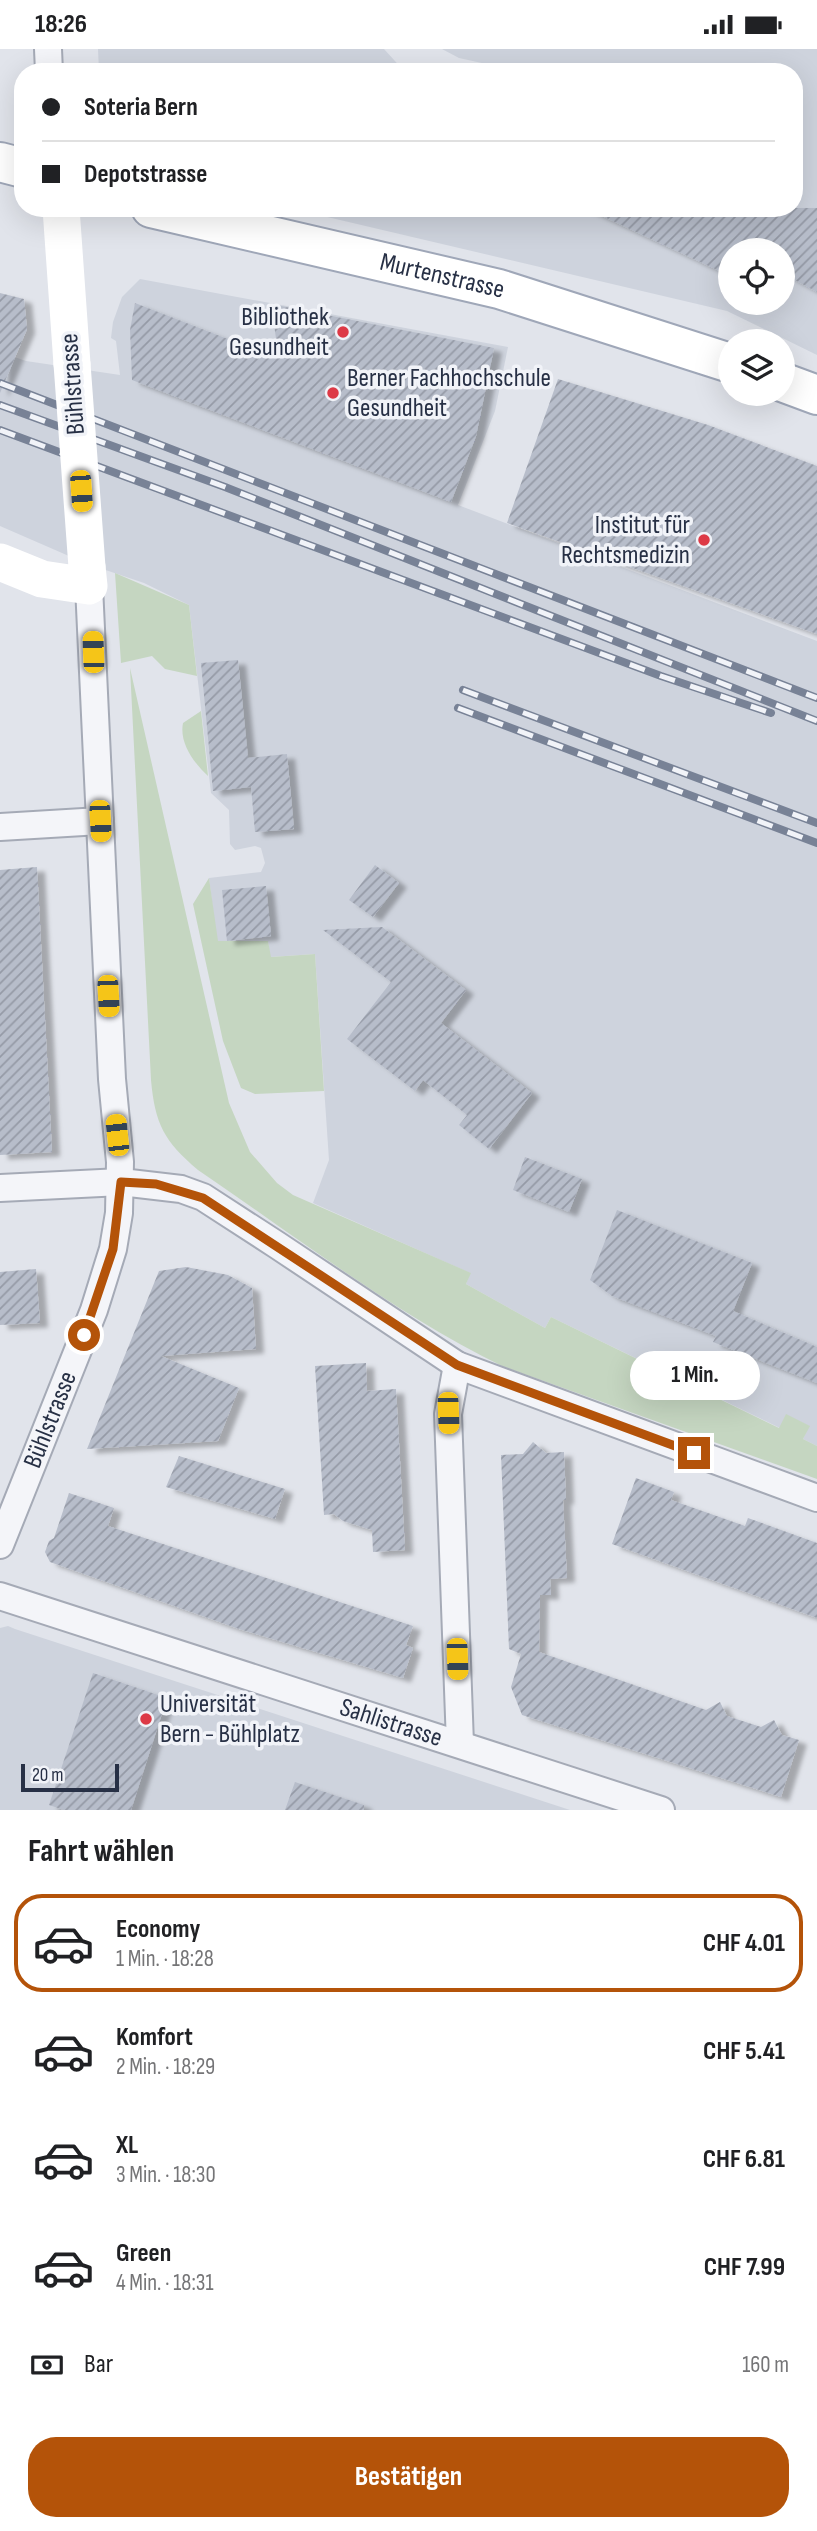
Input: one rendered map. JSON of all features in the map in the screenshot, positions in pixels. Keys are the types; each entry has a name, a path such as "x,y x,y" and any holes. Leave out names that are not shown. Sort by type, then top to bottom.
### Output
{"main road":[{"name":"Bühlstrasse","path":"62,217 88,577"},
{"name":"Murtenstrasse","path":"190,217 499,289 718,358"},
{"path":"795,387 817,395"},
{"path":"0,562 42,579 88,577"}],"street":[{"name":"Bühlstrasse","path":"0,1545 94,1310 113,1249 121,1182 112,1079 88,577"},
{"path":"0,827 100,821"},
{"path":"0,1188 121,1182 156,1184 203,1198 457,1365 817,1498"},
{"path":"457,1365 448,1413 460,1744"},
{"name":"Sahlistrasse","path":"0,1596 661,1810"}],"shaded area":[{"path":"98,49 384,49 397,63 99,63"},
{"path":"442,49 817,49 817,355 795,344 795,329 764,329 735,315 795,315 795,238 718,238 718,309 327,217 803,217 803,63 482,63 459,58"},
{"path":"140,279 508,347 495,411 458,505 817,641 817,1446 803,1439 809,1426 786,1415 780,1428 551,1317 545,1328 466,1284 470,1273 313,1203 329,1160 315,954 270,957 268,941 217,942 209,878 261,872 265,863 261,848 255,846 235,850 230,844 229,810 211,793 189,605 144,583 85,563 0,526 0,352 26,361 120,375 116,341 111,338 113,322 122,297"},
{"name":"Universität Bern - Bühlplatz","path":"8,1626 570,1810 0,1810 0,1628"}],"green space":[{"path":"115,573 189,605 197,676 165,669 152,656 121,663"},
{"path":"130,668 229,1103 250,1152 277,1183 293,1195 471,1273 466,1284 545,1328 551,1317 779,1428 786,1414 810,1426 803,1439 817,1446 817,1479 502,1366 384,1298 198,1170 177,1150 163,1131 155,1109 151,1080"},
{"path":"201,711 208,776 185,745 182,730 183,723"},
{"path":"209,878 218,941 268,941 271,957 315,954 324,1091 255,1094 241,1088 223,1041 193,904"}],"building":[{"path":"803,208 817,208 817,292 795,280 795,238 718,238 718,270 604,217 803,217"},
{"path":"0,293 24,299 27,329 0,393"},
{"name":"Berner Fachhochschule Gesundheit","path":"135,303 279,359 271,304 494,348 476,436 451,502 132,380 130,330"},
{"path":"558,379 708,425 817,466 817,634 507,523"},
{"path":"238,660 248,758 287,754 294,829 255,832 251,787 213,791 201,663"},
{"path":"375,865 399,883 373,917 349,900"},
{"path":"37,867 52,1152 0,1155 0,870"},
{"path":"266,886 271,936 227,941 222,890"},
{"path":"382,927 466,990 441,1023 532,1093 489,1149 459,1125 467,1115 423,1080 415,1091 347,1039 391,982 323,930"},
{"path":"525,1157 582,1179 569,1212 513,1190"},
{"path":"617,1210 752,1263 733,1311 817,1347 817,1383 713,1342 716,1336 612,1296 590,1280"},
{"path":"186,1267 228,1275 252,1288 256,1349 161,1356 239,1388 218,1441 87,1449 159,1271"},
{"path":"36,1269 40,1323 0,1325 0,1272"},
{"path":"366,1363 367,1391 396,1389 405,1550 373,1552 372,1530 343,1521 334,1514 324,1515 315,1366"},
{"path":"533,1442 546,1453 564,1452 566,1500 563,1500 567,1578 550,1579 551,1595 540,1595 539,1652 706,1710 720,1702 727,1716 761,1727 774,1720 782,1735 799,1740 781,1797 522,1715 511,1687 521,1654 509,1649 501,1455 523,1454"},
{"path":"179,1456 285,1489 275,1519 166,1487"},
{"path":"636,1478 674,1492 671,1500 745,1526 748,1518 817,1543 817,1618 612,1544"},
{"path":"69,1493 114,1508 108,1526 413,1626 406,1645 413,1648 403,1678 239,1629 50,1562 45,1552 49,1541 54,1538"},
{"path":"93,1673 167,1698 131,1810 64,1810 49,1805"},
{"path":"295,1782 364,1805 364,1810 285,1810"}],"railway":[{"path":"0,383 817,698"},
{"path":"0,405 225,487 817,721"},
{"path":"0,430 661,676 771,713"},
{"path":"463,690 817,823"},
{"path":"458,708 817,843"}],"place":[{"name":"Bibliothek Gesundheit","path":"343,332"},
{"name":"Berner Fachhochschule Gesundheit","path":"333,393"},
{"name":"Institut für Rechtsmedizin","path":"704,540"},
{"name":"Universität Bern - Bühlplatz","path":"146,1719"}],"route":[{"path":"84,1335 113,1249 121,1182 156,1184 181,1189 203,1198 457,1365 694,1453"}]}
